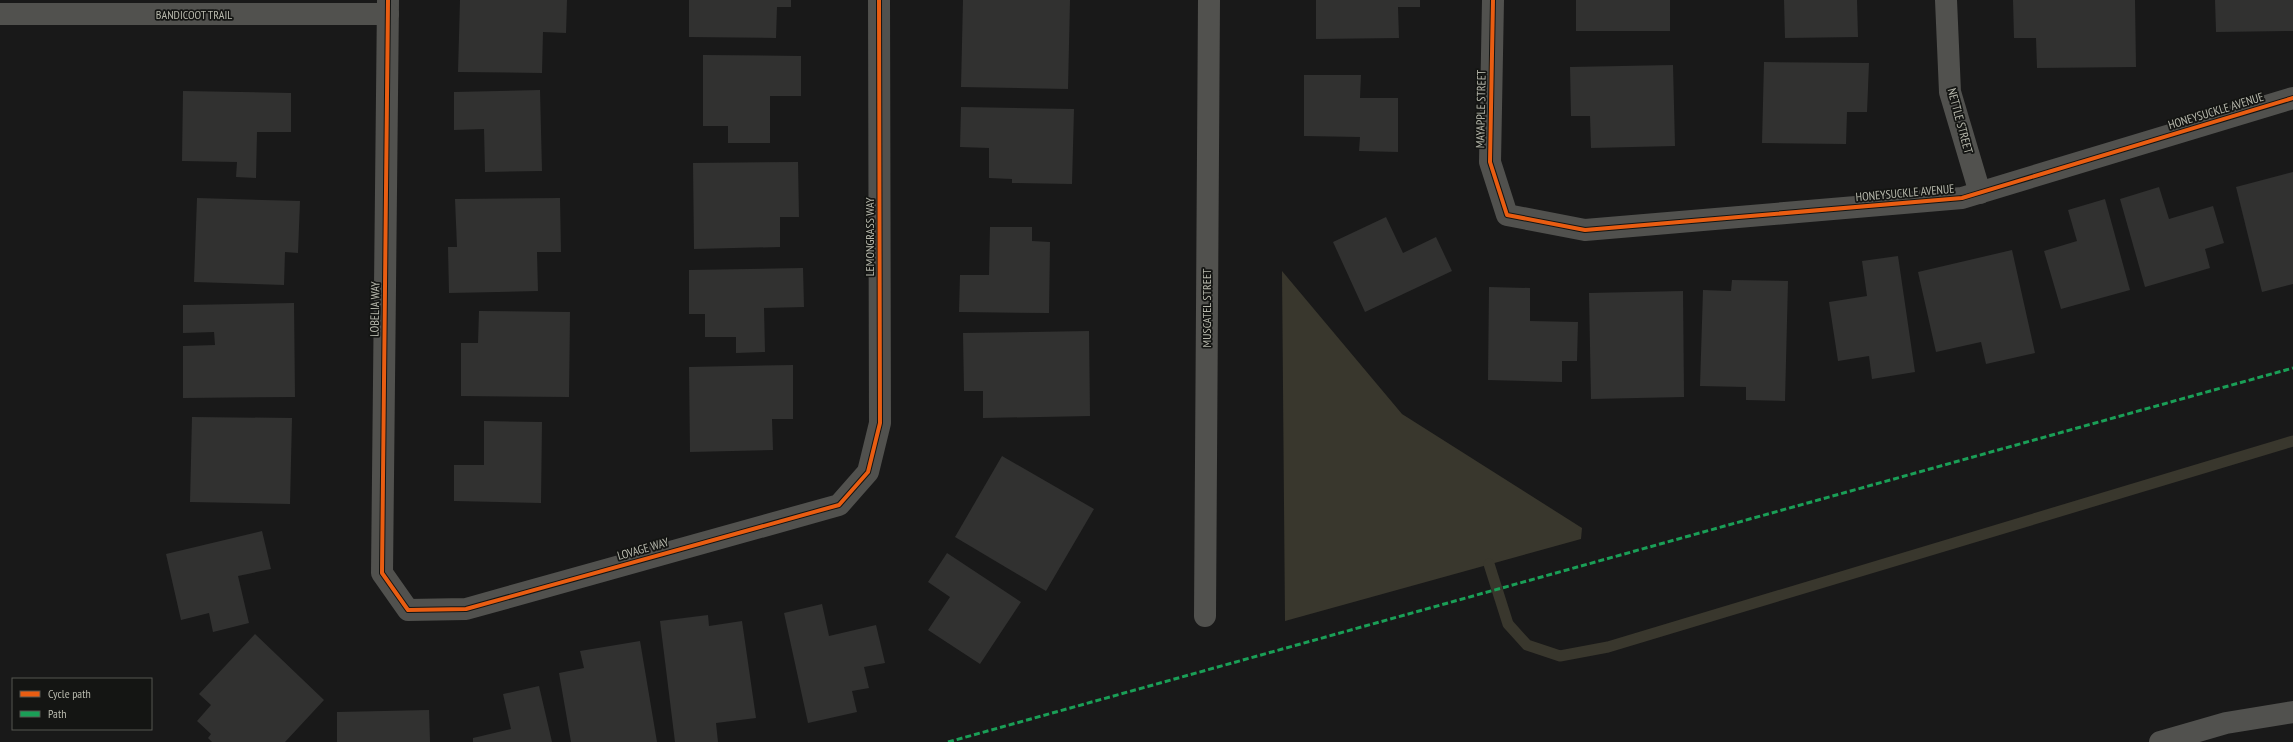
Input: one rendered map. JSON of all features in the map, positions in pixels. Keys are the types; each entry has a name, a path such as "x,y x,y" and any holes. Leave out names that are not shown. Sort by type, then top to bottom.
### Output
{"street":[{"name":"LEMONGRASS WAY","path":"868,472 880,423 880,0"},
{"name":"MUSCATEL STREET","path":"1205,616 1209,0"},
{"name":"MAYAPPLE STREET","path":"1493,0 1490,162 1507,215"},
{"name":"NETTLE STREET","path":"1946,0 1950,92 1980,193"},
{"name":"BANDICOOT TRAIL","path":"0,14 388,7"},
{"name":"LOBELIA WAY","path":"388,7 382,573 408,610"},
{"name":"HONEYSUCKLE AVENUE","path":"1507,215 1585,230 1962,198 2293,98"},
{"name":"LOVAGE WAY","path":"408,610 466,609 839,505 868,472"},
{"path":"2160,742 2226,723 2293,712"}],"shaded area":[{"path":"1282,271 1402,414 1582,528 1581,539 1285,621"}],"building":[{"path":"460,0 567,0 566,33 543,32 542,73 458,72"},
{"path":"689,0 791,0 791,7 777,7 776,38 689,37"},
{"path":"963,0 1070,0 1068,89 961,87"},
{"path":"1316,0 1420,0 1420,7 1398,7 1399,38 1316,39"},
{"path":"1576,0 1670,0 1670,31 1576,31"},
{"path":"1784,0 1857,0 1858,37 1785,38"},
{"path":"2013,0 2135,0 2136,67 2037,68 2036,38 2014,38"},
{"path":"2215,0 2293,0 2293,31 2216,32"},
{"path":"703,55 801,56 801,96 770,96 770,143 728,143 728,126 703,126"},
{"path":"1764,62 1869,63 1867,112 1847,112 1846,144 1762,143"},
{"path":"1673,65 1675,146 1591,148 1590,116 1571,116 1570,67"},
{"path":"1304,75 1361,75 1360,98 1398,98 1398,152 1359,151 1360,137 1304,136"},
{"path":"540,90 542,171 485,172 484,129 454,130 454,92"},
{"path":"183,91 291,93 291,132 257,132 256,178 236,177 237,162 182,161"},
{"path":"961,107 1074,109 1072,184 1012,183 1012,179 989,178 989,148 960,147"},
{"path":"798,162 799,217 780,217 780,247 694,249 693,163"},
{"path":"2293,172 2293,284 2262,292 2236,187"},
{"path":"2159,187 2169,219 2213,206 2224,243 2205,249 2210,268 2145,287 2120,199"},
{"path":"197,198 300,201 298,253 285,252 284,285 194,282"},
{"path":"560,198 561,252 537,252 538,291 449,293 448,247 457,247 455,199"},
{"path":"2105,199 2130,290 2061,309 2044,251 2077,241 2068,210"},
{"path":"1386,217 1403,253 1436,237 1452,271 1365,312 1333,242"},
{"path":"990,227 1032,227 1032,241 1050,242 1049,313 959,312 960,275 989,275"},
{"path":"2012,250 2035,353 1986,364 1981,342 1936,352 1918,272"},
{"path":"1898,256 1915,372 1872,379 1869,356 1838,361 1829,302 1867,296 1862,261"},
{"path":"803,268 804,307 764,308 765,352 736,353 736,337 705,337 705,314 689,314 689,270"},
{"path":"1732,280 1788,281 1785,401 1746,400 1746,387 1700,386 1703,290 1731,291"},
{"path":"1489,287 1530,288 1530,321 1578,322 1577,361 1562,361 1562,382 1488,380"},
{"path":"1683,291 1684,397 1591,399 1589,293"},
{"path":"294,303 295,397 183,398 183,346 215,345 214,332 183,333 183,305"},
{"path":"479,311 570,312 569,397 461,396 461,343 478,343"},
{"path":"1089,331 1090,416 983,418 983,391 964,391 963,333"},
{"path":"793,365 793,419 772,419 773,450 690,452 689,367"},
{"path":"192,417 292,418 290,504 190,502"},
{"path":"484,421 542,422 541,503 454,501 454,465 484,465"},
{"path":"1002,456 1094,509 1046,591 955,537"},
{"path":"262,531 271,569 238,576 249,623 213,632 209,613 181,620 166,554"},
{"path":"947,553 1021,602 980,664 928,630 950,597 928,582"},
{"path":"822,604 829,636 876,625 885,663 864,667 869,688 852,691 857,712 808,723 784,613"},
{"path":"708,615 709,626 742,621 756,718 716,723 718,742 675,742 660,621"},
{"path":"255,634 324,700 285,742 212,742 208,738 211,734 197,721 211,705 199,694"},
{"path":"640,641 657,742 571,742 559,673 584,668 580,651"},
{"path":"539,686 552,742 473,742 473,738 511,729 503,694"},
{"path":"429,710 430,742 337,742 337,712"}],"waterway":[{"path":"1489,564 1508,624 1527,645 1560,656 1608,647 2293,441"}],"marked path":[{"path":"948,742 2293,368"}],"cycle path":[{"path":"388,0 382,573 408,610 466,609 839,505 868,472 880,423 879,0"},
{"path":"1493,0 1490,162 1507,215 1585,230 1962,198 2293,98"}]}
